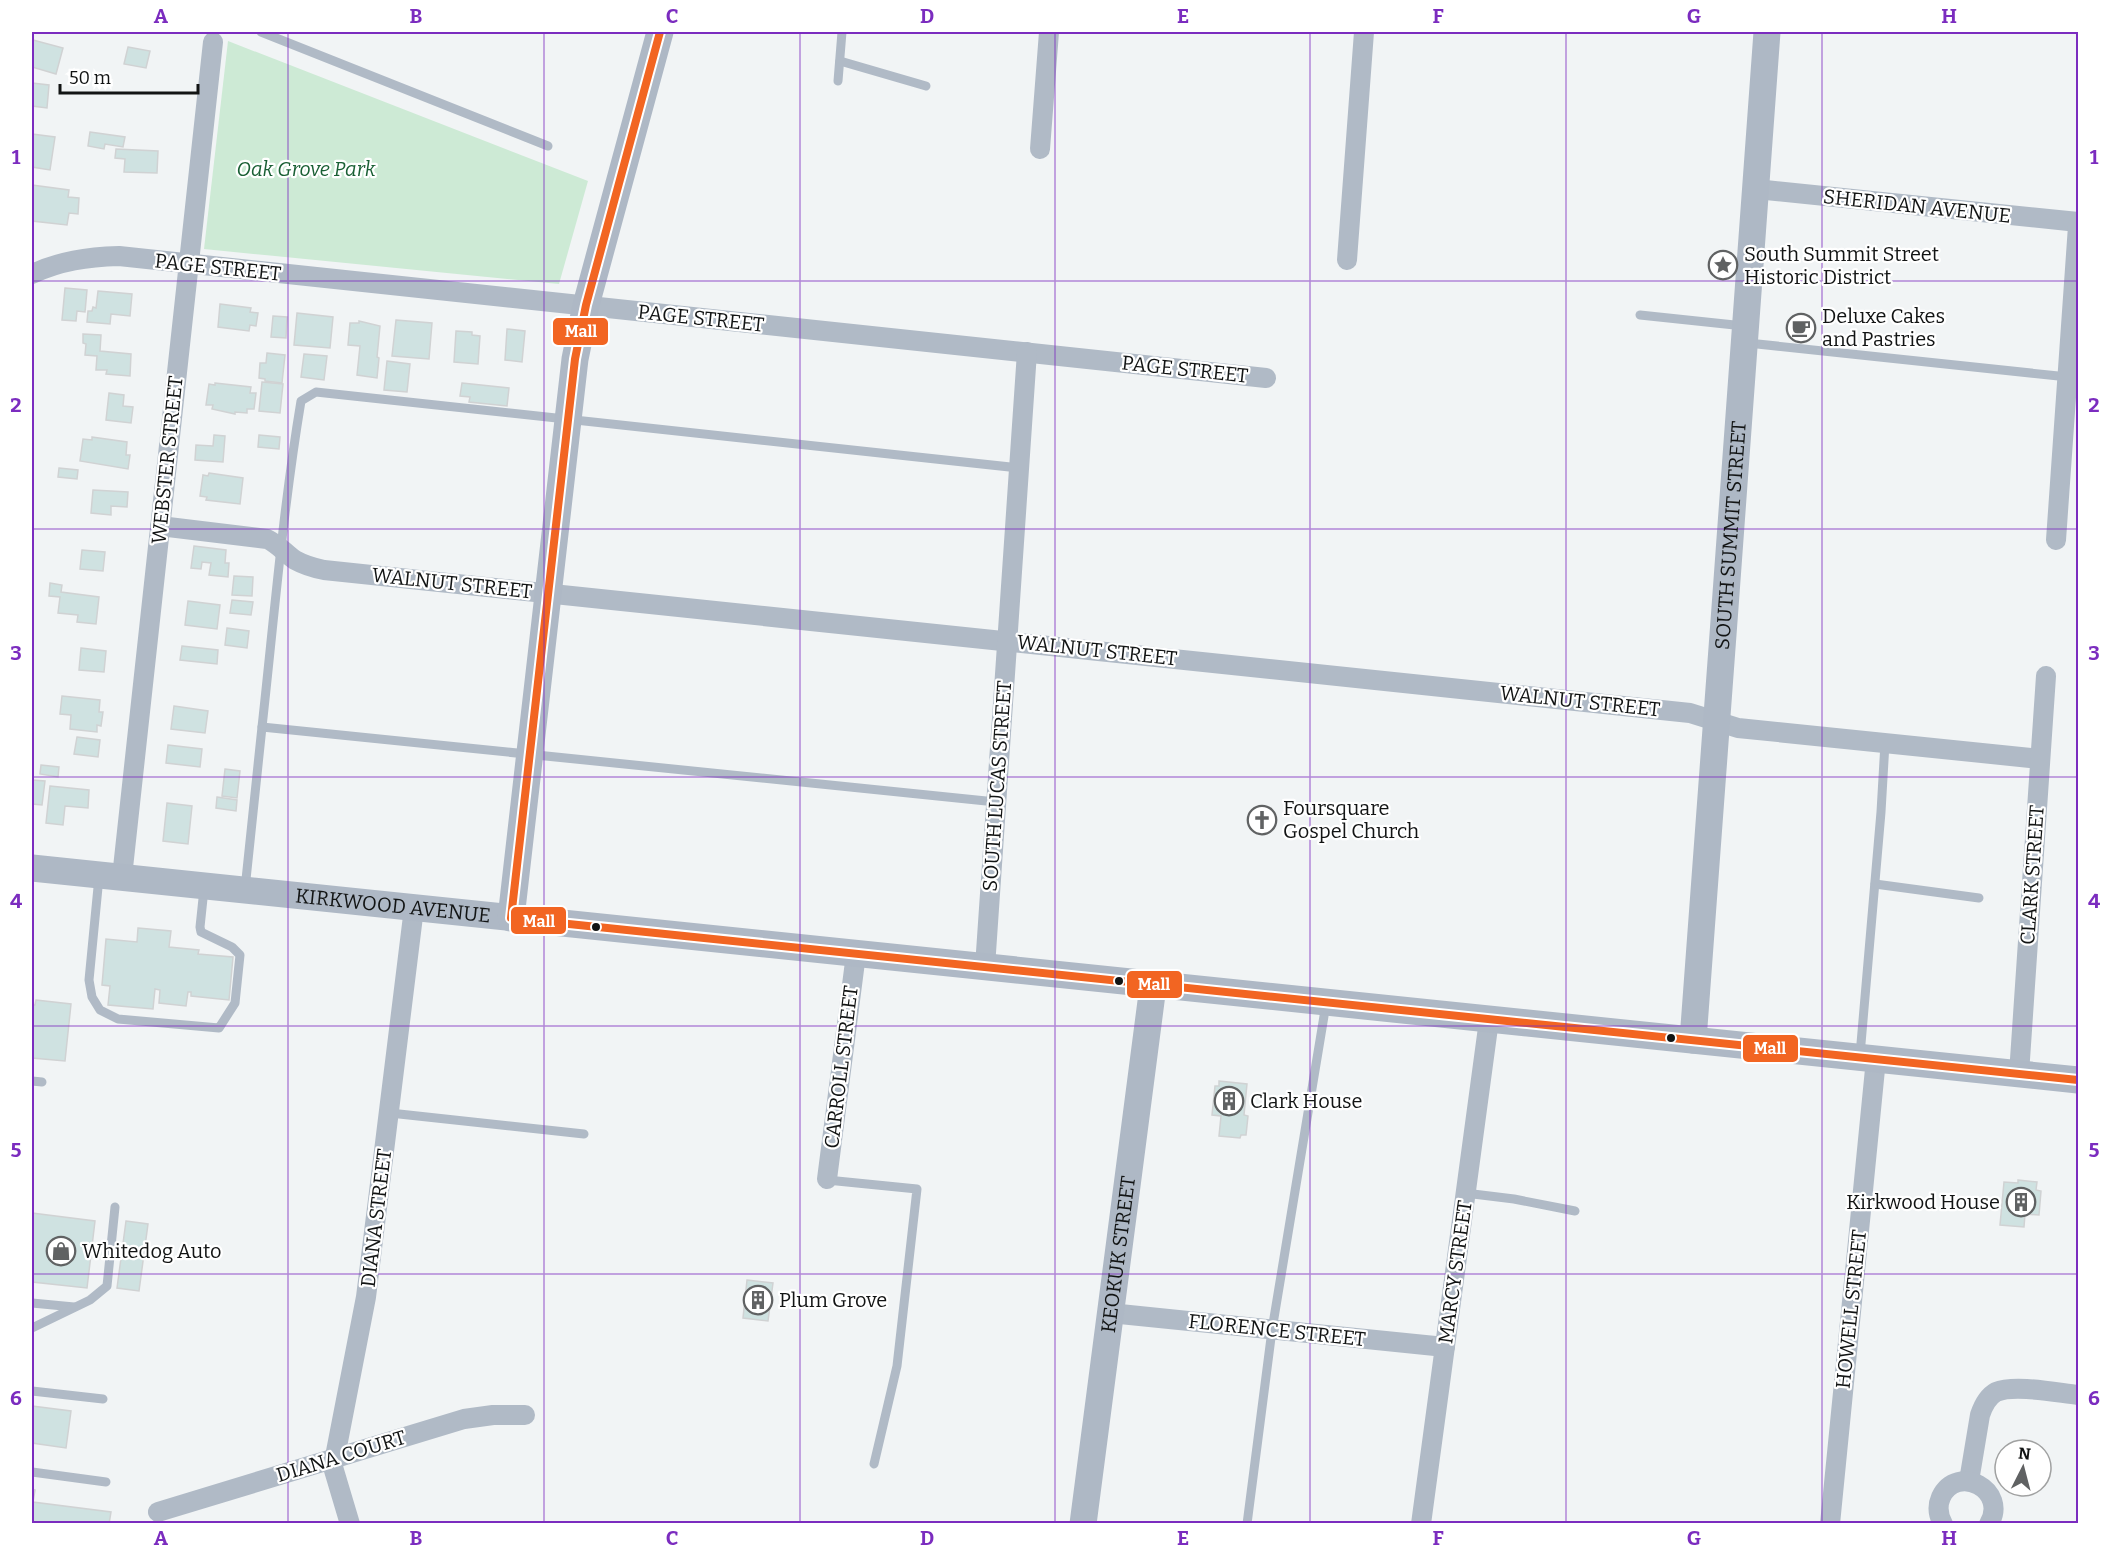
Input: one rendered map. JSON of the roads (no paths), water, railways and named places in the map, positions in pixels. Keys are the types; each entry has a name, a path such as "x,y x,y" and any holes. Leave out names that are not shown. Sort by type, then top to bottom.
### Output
{"main road":[{"path":"511,918 575,359 586,305 660,32"},
{"name":"SOUTH SUMMIT STREET","path":"1693,1040 1728,558 1741,412 1767,32"},
{"name":"KIRKWOOD AVENUE","path":"32,868 1153,986 2079,1080"},
{"name":"KEOKUK STREET","path":"1083,1524 1153,986"}],"street":[{"path":"1040,150 1049,32"},
{"path":"1347,260 1364,32"},
{"name":"WEBSTER STREET","path":"111,876 160,526 214,37"},
{"name":"SHERIDAN AVENUE","path":"1756,189 2079,224"},
{"path":"2056,540 2079,224"},
{"name":"PAGE STREET","path":"32,274 51,265 92,257 119,256 1266,378"},
{"name":"SOUTH LUCAS STREET","path":"985,968 1027,352"},
{"name":"WALNUT STREET","path":"160,526 267,539 278,544 295,560 324,570 1690,713 1738,728 2040,759"},
{"name":"CLARK STREET","path":"2019,1074 2046,676"},
{"name":"DIANA STREET","path":"350,1524 333,1467 366,1297 414,908"},
{"name":"CARROLL STREET","path":"827,1179 856,954"},
{"name":"MARCY STREET","path":"1421,1524 1489,1020"},
{"name":"HOWELL STREET","path":"1830,1524 1868,1058"},
{"name":"FLORENCE STREET","path":"1110,1313 1444,1347"},
{"path":"1969,1481 1980,1415 1990,1397 2004,1390 2020,1389 2079,1395"},
{"name":"DIANA COURT","path":"159,1512 464,1419 493,1415 525,1415"},
{"path":"1943,1524 1938,1511 1943,1493 1950,1486 1969,1481 1977,1484 1990,1495 1993,1512 1989,1524"}],"lane":[{"path":"261,32 548,146"},
{"path":"838,81 842,32"},
{"path":"840,61 926,87"},
{"path":"1640,315 1746,335 2067,377"},
{"path":"245,891 288,476 301,401 316,392 1019,468"},
{"path":"262,727 996,802"},
{"path":"1868,1058 1875,884 1885,743"},
{"path":"111,876 89,980 92,997 100,1010 118,1019 219,1028 235,1003 240,955 232,947 201,932 204,887"},
{"path":"1875,884 1979,898"},
{"path":"1247,1524 1272,1330 1326,1003"},
{"path":"32,1081 42,1082"},
{"path":"390,1113 584,1134"},
{"path":"827,1179 917,1189 897,1366 874,1464"},
{"path":"1465,1193 1514,1199 1575,1211"},
{"path":"32,1328 90,1300 107,1286 115,1207"},
{"path":"32,1303 75,1308"},
{"path":"32,1391 103,1399"},
{"path":"32,1472 106,1482"}],"place":[{"name":"South Summit Street Historic District","path":"1723,265"},
{"name":"Deluxe Cakes and Pastries","path":"1801,328"},
{"name":"Foursquare Gospel Church","path":"1262,820"},
{"name":"Clark House","path":"1229,1101"},
{"name":"Kirkwood House","path":"2021,1202"},
{"name":"Whitedog Auto","path":"61,1251"},
{"name":"Plum Grove","path":"758,1300"}],"park label":[{"name":"Oak Grove Park","path":"306,169"}]}
